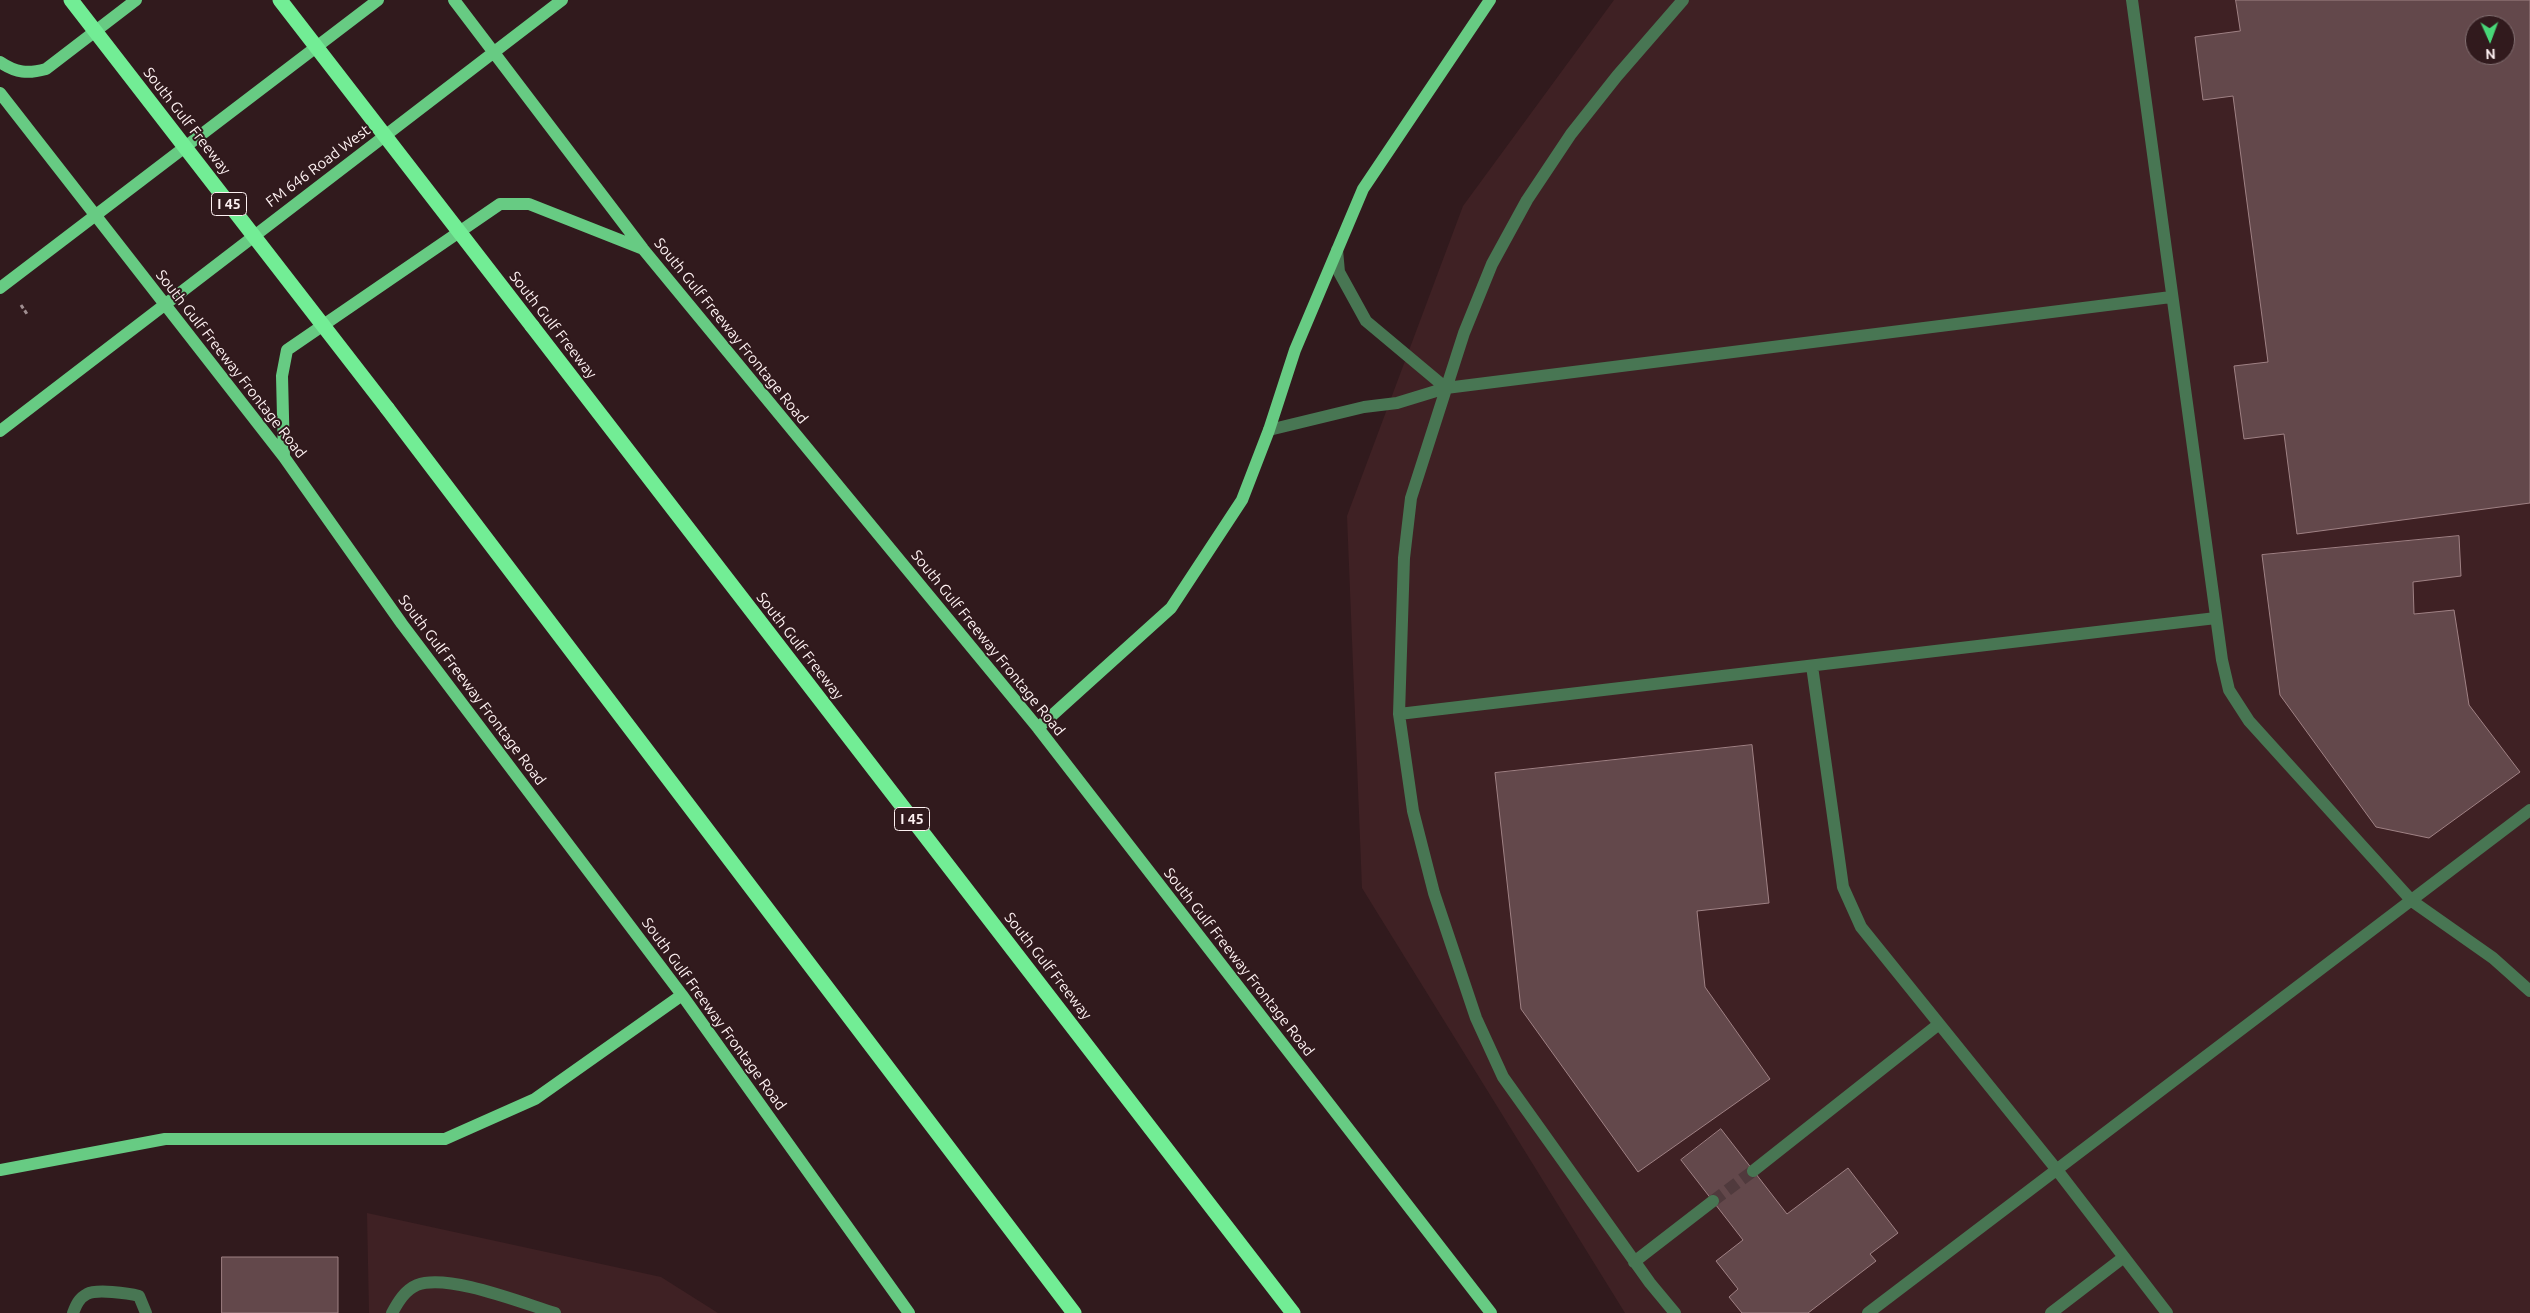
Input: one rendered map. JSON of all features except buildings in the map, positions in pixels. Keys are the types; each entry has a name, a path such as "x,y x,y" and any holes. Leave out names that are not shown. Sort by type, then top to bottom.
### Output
{"highway":[{"name":"South Gulf Freeway","path":"71,0 387,408 1074,1313"},
{"name":"South Gulf Freeway","path":"280,0 1293,1313"}],"main road":[{"path":"0,62 11,69 29,74 46,69 136,0"},
{"path":"0,288 378,0"},
{"name":"South Gulf Freeway Frontage Road","path":"454,0 643,249 1038,728 1491,1313"},
{"name":"FM 646 Road West","path":"0,431 562,0"},
{"path":"1038,728 1171,608 1242,500 1269,430 1295,350 1362,189 1490,0"},
{"name":"South Gulf Freeway Frontage Road","path":"0,93 284,457 402,624 682,995 908,1313"},
{"path":"284,457 282,376 288,350 500,204 529,204 643,249"},
{"path":"0,1170 165,1139 445,1139 535,1099 682,995"}],"lane":[{"path":"1675,1313 1634,1262 1503,1077 1476,1018 1451,949 1429,875 1413,811 1399,714 1404,558 1411,498 1464,333 1492,264 1527,200 1571,134 1683,0"},
{"path":"2132,0 2216,618 2229,690 2249,722 2412,901 2493,958 2530,991"},
{"path":"1337,250 1339,272 1366,321 1446,388"},
{"path":"1269,430 1364,407 1397,403 1446,388 2171,297"},
{"path":"1399,714 2216,618"},
{"path":"1812,666 1843,887 1861,927 2057,1170 2166,1313"},
{"path":"1868,1313 2530,810"},
{"path":"1752,1171 1938,1024"},
{"path":"1634,1262 1713,1201"},
{"path":"2052,1313 2124,1257"},
{"path":"392,1313 401,1297 417,1285 442,1282 478,1289 555,1313"},
{"path":"73,1313 78,1300 88,1293 128,1293 139,1296 146,1313"}],"shaded area":[{"path":"1614,0 2530,0 2530,1313 1625,1313 1362,888 1347,516 1463,206"},
{"path":"367,1213 661,1277 718,1313 369,1313"}],"tunnel":[{"path":"1713,1201 1753,1171"}]}
